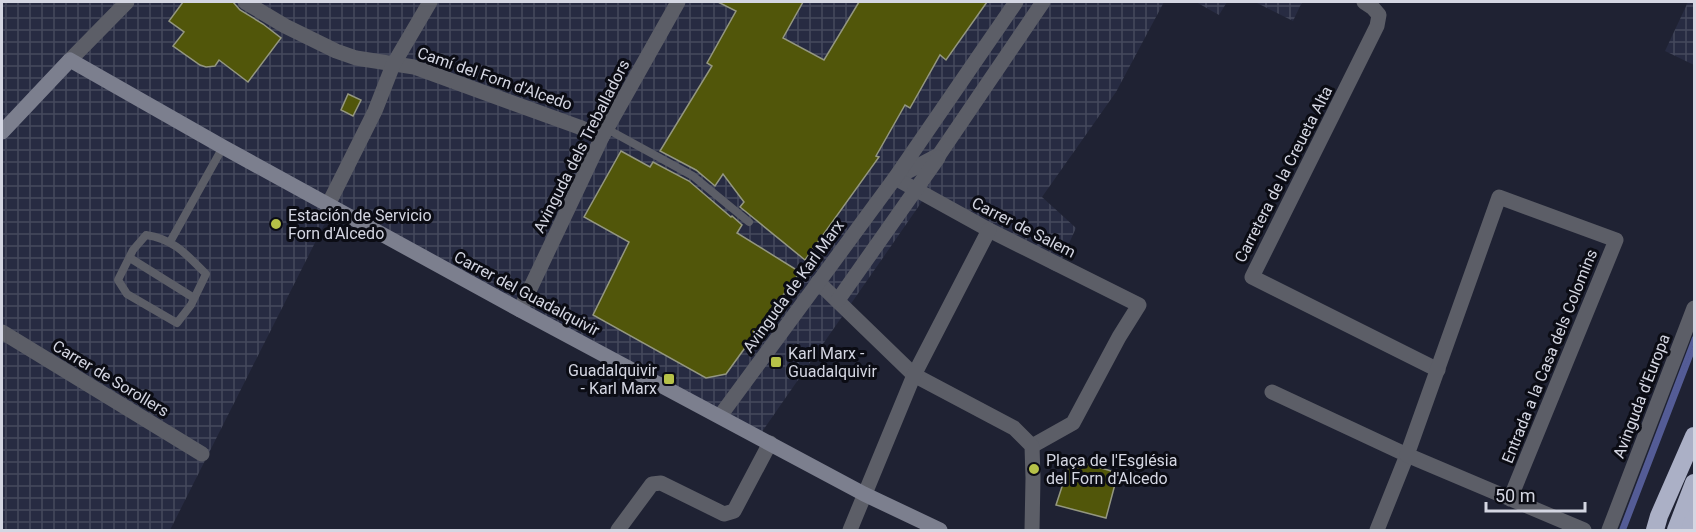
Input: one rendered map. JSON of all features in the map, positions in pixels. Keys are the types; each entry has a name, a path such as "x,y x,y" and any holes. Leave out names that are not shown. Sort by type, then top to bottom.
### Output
{"highway":[{"path":"1655,526 1695,436"},
{"path":"1676,531 1695,483"},
{"path":"1690,531 1695,519"}],"street":[{"path":"2,132 127,2"},
{"name":"Camí del Forn d'Alcedo","path":"244,2 285,26 336,51 393,65 414,67 579,127 604,133"},
{"path":"328,206 375,111 393,65 430,2"},
{"name":"Avinguda dels Treballadors","path":"520,310 604,133 678,2"},
{"name":"Avinguda de Karl Marx","path":"720,416 895,178 1016,2"},
{"name":"Avinguda de Karl Marx","path":"838,300 1043,2"},
{"name":"Carretera de la Creueta Alta","path":"1364,2 1379,15 1377,26 1252,277 1438,370"},
{"name":"Carrer del Guadalquivir","path":"70,60 328,206 520,310 864,494 940,531"},
{"name":"Avinguda de Karl Marx","path":"895,178 939,155"},
{"name":"Carrer de Salem","path":"895,178 989,230 1139,305 1072,423 1032,446"},
{"name":"Entrada a la Casa dels Colomins","path":"1438,370 1499,197 1616,240 1510,500"},
{"path":"850,531 914,375 989,230"},
{"path":"818,282 914,375 1014,428 1032,446 1032,531"},
{"name":"Avinguda d'Europa","path":"1609,531 1695,308"},
{"name":"Carrer de Sorollers","path":"2,332 202,454"},
{"path":"1377,531 1438,370"},
{"path":"1272,392 1407,455 1584,531"},
{"path":"618,531 652,484 660,483 724,514 734,511 770,443"}],"lane":[{"name":"Camí del Forn d'Alcedo","path":"604,133 693,176 749,222"},
{"path":"170,242 223,147"},
{"path":"146,235 170,242 206,274 190,305 177,323 127,294 118,280 133,250 146,235"},
{"path":"130,258 194,298"}],"shaded area":[{"path":"2,2 1164,2 1116,92 1042,197 1076,228 1056,272 923,200 757,439 330,213 170,530 2,530"},
{"path":"1196,2 1227,2 1219,15"},
{"path":"1255,2 1302,2 1293,21"},
{"path":"1688,2 1694,2 1694,65 1665,51"}],"building":[{"path":"183,2 233,2 240,10 281,38 248,82 219,60 215,66 200,65 173,46 184,32 169,21"},
{"path":"718,2 803,2 783,38 824,60 859,2 987,2 946,60 940,55 910,108 905,105 876,156 879,157 805,260 740,207 744,202 723,174 715,186 696,170 660,151 712,66 707,63 736,11"},
{"path":"348,94 361,100 353,116 341,110"},
{"path":"621,151 650,167 653,162 689,181 742,225 737,233 800,272 726,374 706,378 593,315 629,242 584,217"},
{"path":"1071,459 1118,473 1106,518 1056,505"}],"waterway":[{"path":"1621,530 1694,338"},
{"path":"1624,530 1694,348"}],"place":[{"name":"Estación de Servicio Forn d'Alcedo","path":"276,224"},
{"name":"Karl Marx - Guadalquivir","path":"776,362"},
{"name":"Guadalquivir - Karl Marx","path":"669,379"},
{"name":"Plaça de l'Església del Forn d'Alcedo","path":"1034,469"}]}
